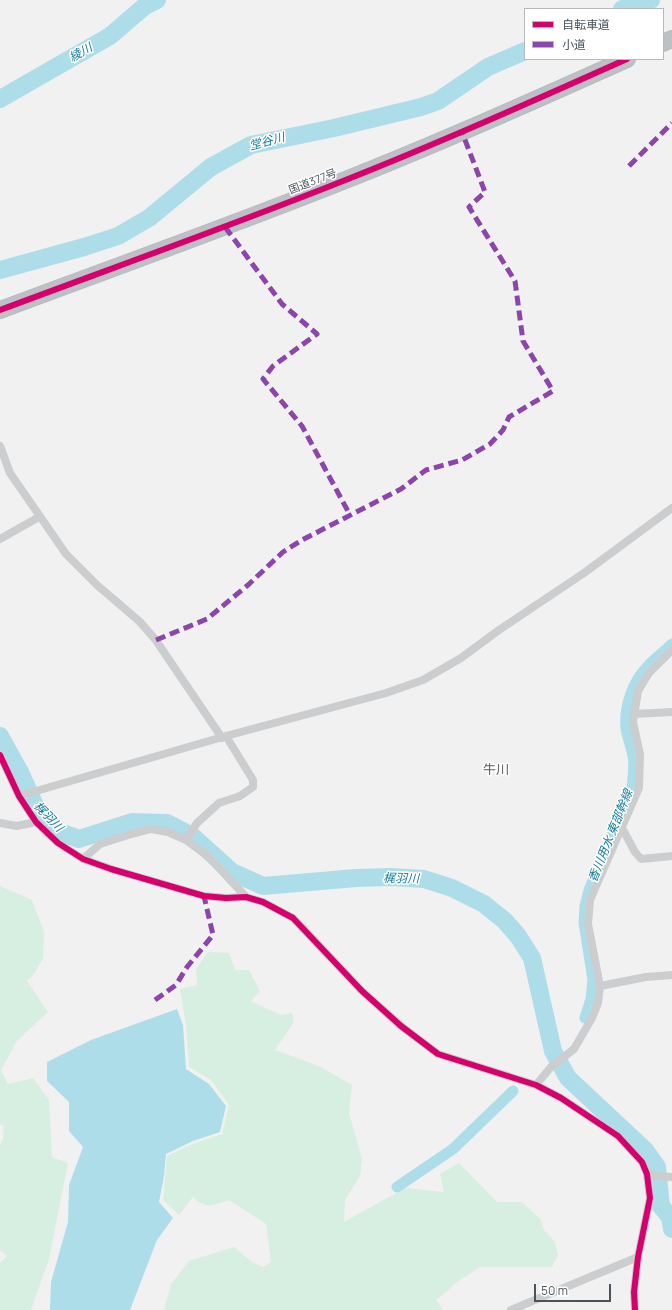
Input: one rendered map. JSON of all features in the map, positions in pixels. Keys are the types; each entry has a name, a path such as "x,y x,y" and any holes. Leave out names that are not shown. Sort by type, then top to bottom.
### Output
{"highway":[{"name":"国道377号","path":"0,310 217,230 344,181 462,132 625,60"}],"street":[{"path":"0,446 10,473 66,554 97,585 139,621 155,639 253,780 253,787 240,796 219,802 196,823 187,839"},
{"path":"22,795 224,737 386,693 423,680 461,658 499,630 584,573 672,508"},
{"path":"0,539 39,517"},
{"path":"536,1085 551,1067 574,1049 592,1018 598,1003 600,986 588,924 590,900 639,788 640,754 633,722 638,691 649,673 672,650"},
{"path":"634,714 672,712"},
{"path":"0,755 36,822 58,843 83,859 111,869 204,896 226,898 246,897 263,902 293,918 362,991 401,1026 438,1054 536,1085 561,1098 618,1136 642,1162 651,1175 650,1198 638,1257 634,1292 635,1310"},
{"path":"0,823 17,826 36,822"},
{"path":"622,828 635,852 641,859 672,856"},
{"path":"83,859 100,844 128,834 151,829 168,832 187,839 209,857 246,897"},
{"path":"600,986 646,977 672,975"},
{"path":"651,1175 672,1177"},
{"path":"511,1310 638,1257"}],"green space":[{"path":"0,886 32,900 44,932 43,958 35,973 27,981 48,1012 17,1041 1,1070 8,1084 33,1078 49,1100 52,1157 68,1163 49,1259 31,1310 0,1310 0,1263 7,1256 0,1250 0,1145 3,1139 4,1127 0,1124"},
{"path":"208,952 229,953 235,970 249,970 260,991 251,1001 281,1015 292,1013 294,1022 275,1050 319,1066 352,1085 349,1113 362,1159 360,1176 345,1200 344,1222 405,1188 444,1192 440,1174 459,1163 497,1202 522,1202 541,1220 544,1230 555,1242 558,1255 552,1267 480,1267 454,1284 436,1300 443,1310 164,1310 171,1284 189,1261 234,1247 252,1262 263,1267 271,1262 266,1224 229,1200 214,1205 206,1205 202,1204 193,1197 179,1215 163,1200 167,1156 190,1145 222,1134 229,1105 211,1080 189,1067 186,1025 180,989 197,985 196,969"}],"water":[{"path":"177,1009 183,1025 186,1069 209,1084 226,1106 220,1132 193,1141 166,1154 159,1202 173,1218 157,1240 130,1310 50,1310 51,1282 68,1222 69,1185 83,1147 69,1131 69,1102 47,1081 47,1062 91,1040"}],"waterway":[{"name":"綾川","path":"0,99 110,36 145,6 157,0"},
{"name":"堂谷川","path":"625,8 651,0"},
{"name":"堂谷川","path":"0,270 118,236 149,218 211,167 251,145 334,128 421,107 438,101 488,67 524,51"},
{"name":"香川用水 東部幹線","path":"585,1018 591,999 593,980 584,923 585,906 589,890 632,787 634,760 626,729 626,712 630,696 637,680 647,667 672,644"},
{"name":"梶羽川","path":"0,736 20,772 36,808 60,832 79,839 132,822 167,823 192,836 232,872 263,886 356,878 391,877 424,879 452,888 484,904 505,921 518,936 532,958 553,1051 568,1078 645,1150 657,1167 661,1206 670,1217 672,1229"},
{"name":"香川用水 東部幹線","path":"397,1187 453,1149 513,1091"}],"marked path":[{"path":"629,166 672,123"},
{"path":"156,640 207,619 248,585 283,552 302,540 401,489 426,470 462,460 490,444 503,430 509,417 553,391 523,341 515,281 469,207 485,192 462,132"},
{"path":"225,227 282,304 317,334 273,366 263,379 302,426 350,515"},
{"path":"155,1000 176,985 187,967 213,935 204,896"}],"cycle path":[{"path":"0,310 301,198 379,167 625,60"},
{"path":"0,755 19,796 36,822 58,843 83,859 111,869 204,896 226,898 246,897 263,902 293,918 362,991 401,1026 438,1054 536,1085 561,1098 618,1136 642,1162 647,1174 650,1198 638,1257 634,1292 635,1310"}],"district":[{"name":"牛川","path":"496,770"}]}
